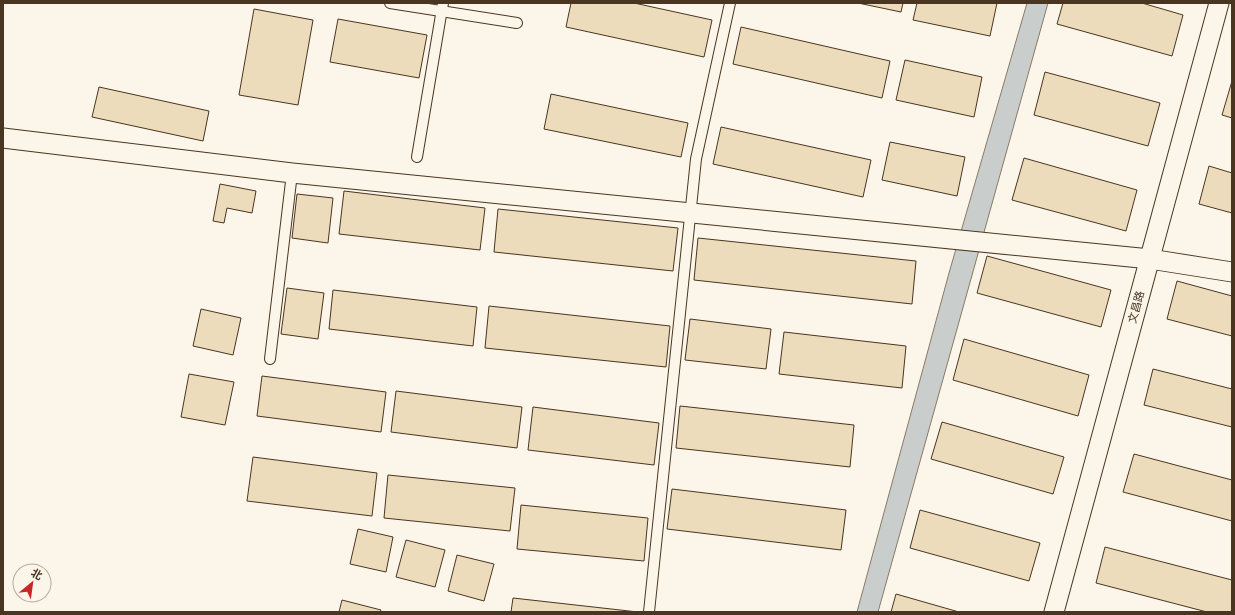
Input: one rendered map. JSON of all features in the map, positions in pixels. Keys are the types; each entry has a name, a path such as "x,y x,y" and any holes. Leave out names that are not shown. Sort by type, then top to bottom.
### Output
{"street":[{"name":"文昌路","path":"1054,612 1219,3"},
{"path":"3,138 292,173 1150,259 1232,272"}],"lane":[{"path":"390,3 442,7 516,23"},
{"path":"649,612 696,159 730,3"},
{"path":"417,157 442,7"},
{"path":"270,359 292,173"}],"shaded area":[{"path":"1027,3 1048,3 878,612 857,612 949,273"}],"building":[{"path":"571,3 634,3 712,20 704,57 566,27"},
{"path":"858,3 903,3 901,12"},
{"path":"917,3 997,3 990,36 913,20"},
{"path":"1063,3 1142,3 1183,15 1172,56 1057,24"},
{"path":"254,9 313,20 298,105 239,95"},
{"path":"338,19 427,35 419,78 330,62"},
{"path":"741,27 890,61 882,98 733,64"},
{"path":"905,60 982,77 974,117 896,100"},
{"path":"1045,72 1160,103 1148,146 1034,115"},
{"path":"1232,81 1232,118 1222,115"},
{"path":"99,87 209,111 203,141 92,117"},
{"path":"551,94 688,123 681,157 544,129"},
{"path":"721,127 871,160 863,197 713,164"},
{"path":"890,142 965,157 957,196 882,180"},
{"path":"1024,158 1137,190 1126,231 1012,200"},
{"path":"1209,166 1232,173 1232,213 1199,204"},
{"path":"220,184 256,191 252,213 227,208 224,223 213,221"},
{"path":"344,191 485,208 480,250 339,234"},
{"path":"297,194 333,198 328,243 292,238"},
{"path":"498,209 678,228 673,271 494,252"},
{"path":"698,238 916,261 912,304 694,280"},
{"path":"987,256 1111,290 1101,327 977,293"},
{"path":"1177,281 1232,296 1232,336 1167,319"},
{"path":"287,288 324,293 318,339 281,334"},
{"path":"333,290 477,307 473,346 329,329"},
{"path":"489,306 670,326 666,367 485,348"},
{"path":"201,309 241,318 233,355 193,346"},
{"path":"690,319 771,329 766,369 685,360"},
{"path":"784,332 906,346 902,388 779,374"},
{"path":"964,339 1089,375 1078,416 953,380"},
{"path":"1153,369 1232,389 1232,427 1144,405"},
{"path":"189,374 234,382 225,425 181,417"},
{"path":"262,376 386,392 381,432 257,416"},
{"path":"396,391 522,407 517,448 391,432"},
{"path":"680,406 854,425 850,467 676,448"},
{"path":"533,407 659,423 654,465 528,450"},
{"path":"942,422 1064,457 1053,494 931,459"},
{"path":"1134,454 1232,480 1232,521 1123,492"},
{"path":"253,457 377,473 372,516 247,501"},
{"path":"388,475 515,488 510,531 384,518"},
{"path":"672,489 846,510 841,550 667,529"},
{"path":"521,505 648,518 644,561 517,549"},
{"path":"920,510 1040,543 1029,581 910,548"},
{"path":"358,529 393,537 386,572 350,564"},
{"path":"406,540 445,550 435,587 396,577"},
{"path":"1105,547 1232,580 1232,612 1207,612 1096,583"},
{"path":"457,555 494,564 484,601 448,591"},
{"path":"896,594 959,612 891,612"},
{"path":"513,598 638,612 511,612"},
{"path":"342,600 381,610 380,612 339,612"}]}
